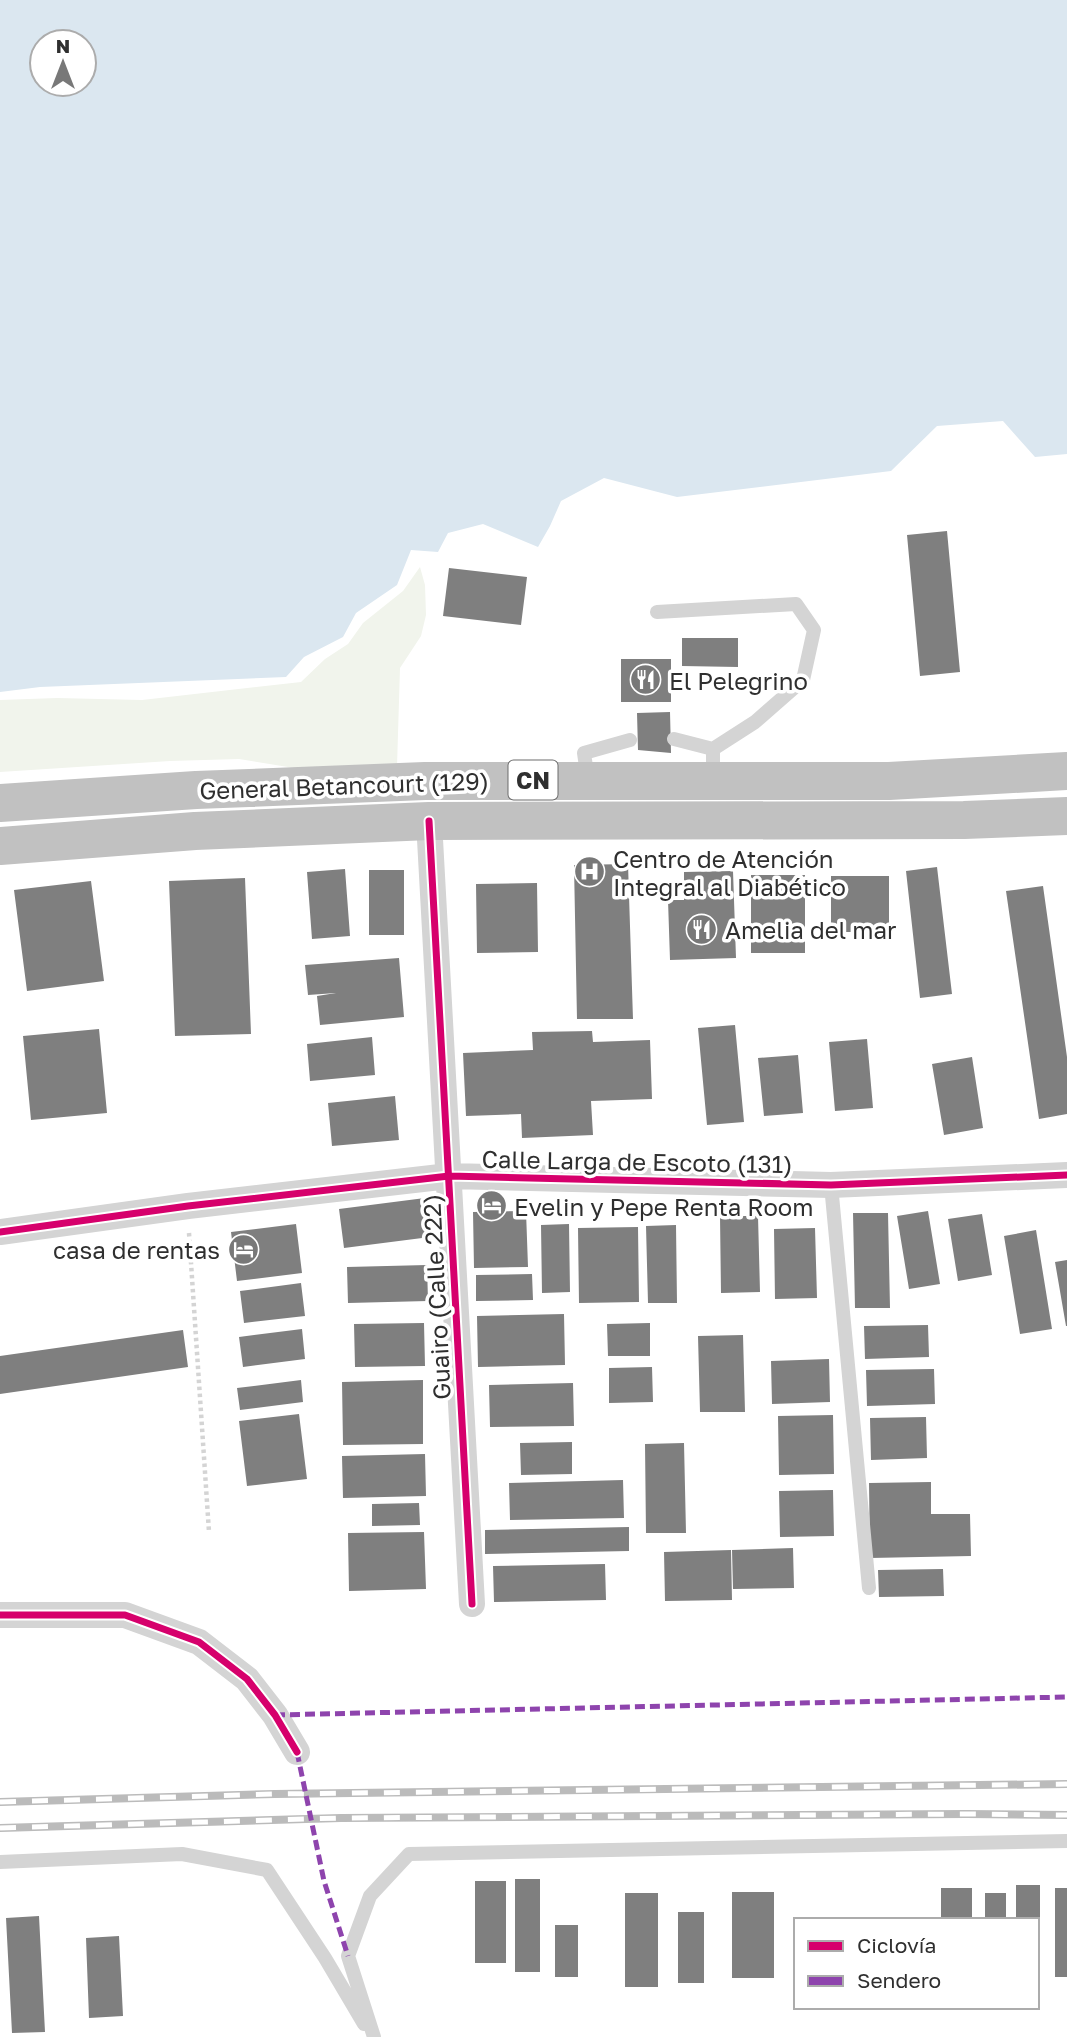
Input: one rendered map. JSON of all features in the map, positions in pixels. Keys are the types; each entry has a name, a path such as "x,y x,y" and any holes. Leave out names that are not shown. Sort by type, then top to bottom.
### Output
{"highway":[{"name":"General Betancourt (129)","path":"0,803 195,790 425,780 588,780 713,765 889,781 1067,771"},
{"name":"General Betancourt (129)","path":"0,846 195,831 429,821 964,820 1067,816"}],"street":[{"name":"Guairo (Calle 222)","path":"429,821 472,1604"},
{"name":"Calle Larga de Escoto (131)","path":"0,1232 188,1206 449,1176 831,1185 1067,1175"},
{"path":"0,1615 125,1615 198,1642 247,1679 275,1714 297,1752"}],"lane":[{"path":"657,612 796,604 814,630 803,680 755,722 713,765 674,740"},
{"path":"588,780 584,753 630,740"},
{"path":"831,1185 869,1588"},
{"path":"373,2037 348,1956 370,1896 409,1854 1067,1841"},
{"path":"0,1862 182,1854 267,1870 373,2037"}],"path":[{"path":"188,1206 209,1532"}],"shaded area":[{"path":"0,0 1067,0 1067,454 1035,457 1003,421 937,426 891,471 677,497 604,478 561,501 538,547 483,524 448,533 438,552 411,550 397,585 356,613 343,637 304,657 286,677 40,687 0,692"},
{"path":"420,567 425,585 426,615 421,636 400,668 397,767 294,768 239,759 0,772 0,700 142,700 301,682 325,659 348,644 363,623 403,591"}],"building":[{"path":"947,531 960,672 920,676 907,535"},
{"path":"449,568 527,577 521,625 443,616"},
{"path":"682,638 738,638 738,667 682,666"},
{"name":"El Pelegrino","path":"621,659 671,659 671,702 621,702"},
{"path":"670,712 671,753 638,750 637,713"},
{"path":"628,864 633,1019 577,1019 574,865"},
{"path":"937,867 952,994 920,998 906,871"},
{"path":"345,869 350,936 312,939 307,872"},
{"path":"369,870 404,870 404,935 369,935"},
{"name":"Amelia del mar","path":"733,871 736,958 670,960 668,900 684,900 684,872"},
{"path":"751,875 805,875 805,953 751,953"},
{"path":"831,876 889,876 889,932 831,932"},
{"path":"245,878 251,1034 175,1036 169,881"},
{"path":"91,881 104,981 27,991 14,890"},
{"path":"537,883 538,952 477,953 476,884"},
{"path":"1043,886 1067,1057 1067,1114 1039,1119 1006,891"},
{"path":"399,958 404,1017 320,1025 317,996 336,993 308,995 305,965"},
{"path":"735,1025 744,1122 707,1125 698,1028"},
{"path":"99,1029 107,1113 31,1120 23,1036"},
{"path":"592,1031 593,1042 650,1040 652,1099 591,1101 593,1135 522,1138 521,1114 466,1116 463,1053 533,1050 532,1032"},
{"path":"372,1037 375,1075 310,1081 307,1044"},
{"path":"867,1039 873,1108 835,1111 829,1042"},
{"path":"798,1055 803,1113 764,1116 758,1058"},
{"path":"972,1057 983,1128 944,1135 932,1064"},
{"path":"395,1096 399,1140 332,1146 328,1103"},
{"path":"425,1198 430,1237 344,1248 339,1209"},
{"path":"526,1211 528,1267 474,1268 473,1212"},
{"path":"928,1211 940,1284 909,1289 897,1216"},
{"path":"853,1213 888,1213 890,1308 855,1308"},
{"path":"982,1214 992,1275 958,1281 948,1219"},
{"path":"720,1216 758,1216 760,1292 721,1293"},
{"path":"296,1224 302,1273 237,1281 231,1232"},
{"path":"569,1224 570,1292 542,1293 541,1225"},
{"path":"676,1225 677,1303 648,1303 646,1226"},
{"path":"638,1227 639,1302 579,1303 578,1228"},
{"path":"815,1228 817,1298 775,1299 774,1229"},
{"path":"1036,1230 1052,1329 1020,1334 1004,1236"},
{"path":"1067,1260 1067,1326 1066,1326 1055,1262"},
{"path":"427,1265 428,1301 348,1303 347,1267"},
{"path":"532,1274 533,1300 476,1301 476,1275"},
{"path":"301,1283 305,1316 244,1323 240,1291"},
{"path":"564,1314 565,1365 478,1367 477,1316"},
{"path":"424,1323 425,1366 355,1367 354,1324"},
{"path":"650,1323 650,1356 608,1356 607,1324"},
{"path":"928,1325 929,1357 865,1359 864,1326"},
{"path":"302,1329 305,1359 243,1367 239,1337"},
{"path":"183,1330 188,1367 0,1394 0,1356"},
{"path":"743,1335 745,1412 700,1412 698,1336"},
{"path":"829,1359 830,1402 772,1404 771,1361"},
{"path":"652,1367 653,1402 609,1403 609,1368"},
{"path":"934,1369 935,1404 867,1406 866,1370"},
{"path":"301,1380 303,1402 240,1410 237,1388"},
{"path":"423,1380 423,1444 343,1445 342,1382"},
{"path":"573,1383 574,1426 490,1427 489,1385"},
{"path":"299,1414 307,1479 247,1486 239,1421"},
{"path":"833,1415 834,1474 779,1475 778,1416"},
{"path":"926,1417 927,1458 871,1460 870,1418"},
{"path":"572,1442 572,1474 521,1475 520,1443"},
{"path":"684,1443 686,1533 646,1533 645,1444"},
{"path":"425,1454 426,1496 343,1498 342,1456"},
{"path":"623,1480 624,1518 510,1520 509,1483"},
{"path":"931,1482 931,1514 970,1514 971,1556 870,1558 869,1483"},
{"path":"833,1490 834,1536 780,1537 779,1491"},
{"path":"419,1503 420,1525 372,1526 372,1504"},
{"path":"629,1527 629,1551 485,1554 485,1530"},
{"path":"424,1532 426,1589 349,1591 348,1533"},
{"path":"793,1548 794,1588 733,1589 732,1550"},
{"path":"731,1550 732,1600 665,1601 664,1552"},
{"path":"605,1564 606,1600 494,1602 493,1566"},
{"path":"943,1569 944,1596 879,1597 878,1570"},
{"path":"515,1879 540,1879 540,1972 515,1972"},
{"path":"475,1881 506,1881 506,1963 475,1963"},
{"path":"1016,1885 1040,1885 1040,2003 1039,1918 1016,1918"},
{"path":"941,1888 972,1888 972,1918 941,1918"},
{"path":"1055,1888 1067,1888 1067,1977 1055,1977"},
{"path":"732,1892 774,1892 774,1978 732,1978"},
{"path":"625,1893 658,1893 658,1987 625,1987"},
{"path":"985,1893 1006,1893 1006,1918 985,1918"},
{"path":"678,1912 704,1912 704,1983 678,1983"},
{"path":"39,1916 45,2032 12,2033 6,1918"},
{"path":"555,1925 578,1925 578,1977 555,1977"},
{"path":"119,1936 123,2016 89,2018 86,1938"}],"railway":[{"path":"0,1802 275,1794 1067,1784"},
{"path":"0,1828 341,1818 1067,1815"}],"marked path":[{"path":"275,1715 1067,1697"},
{"path":"297,1752 324,1881 348,1956"}],"cycle path":[{"path":"429,821 472,1604"},
{"path":"0,1232 188,1206 449,1176 831,1185 1067,1175"},
{"path":"0,1615 125,1615 199,1642 247,1679 275,1715 297,1752"}],"place":[{"name":"El Pelegrino","path":"646,680"},
{"name":"Centro de Atención Integral al Diabético","path":"590,872"},
{"name":"Amelia del mar","path":"702,929"},
{"name":"Evelin y Pepe Renta Room","path":"491,1206"},
{"name":"casa de rentas","path":"243,1249"}]}
